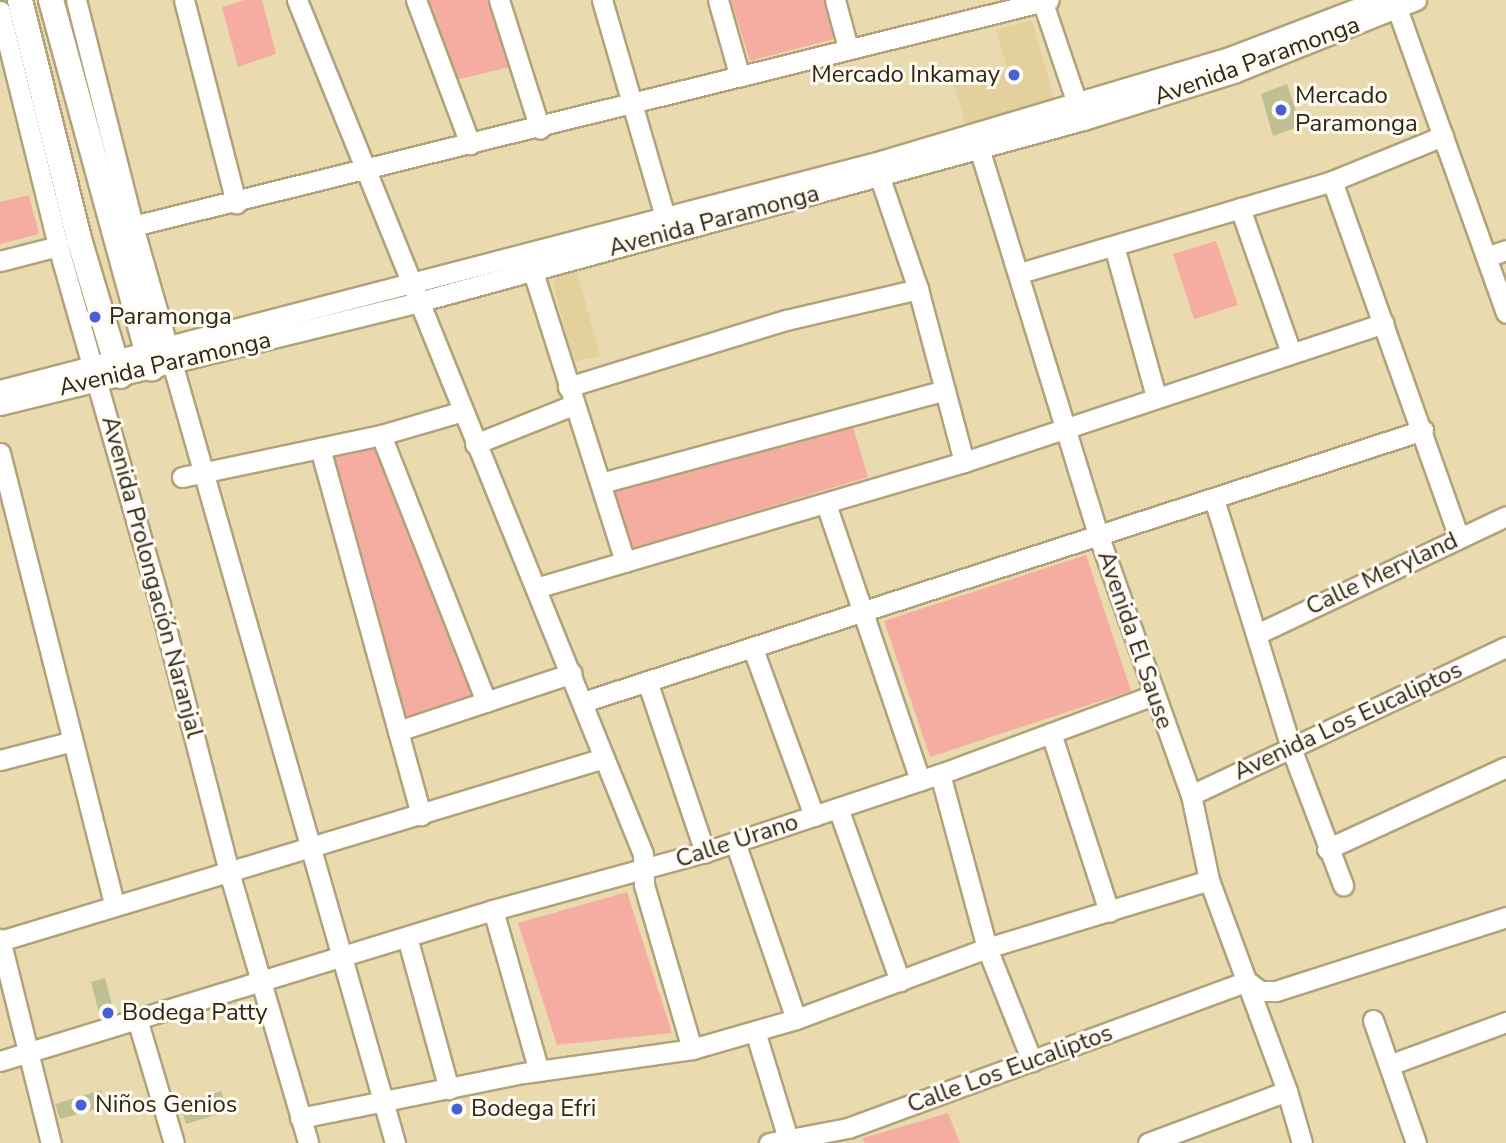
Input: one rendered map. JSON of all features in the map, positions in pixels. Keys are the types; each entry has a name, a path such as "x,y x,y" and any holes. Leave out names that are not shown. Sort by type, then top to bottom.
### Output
{"main road":[{"path":"51,0 160,359"},
{"name":"Avenida Prolongación Naranjal","path":"14,5 79,239 107,371"}],"street":[{"path":"76,0 133,226 160,359 203,473 395,1143"},
{"path":"184,0 236,203"},
{"path":"297,0 365,171 419,293 475,443 572,673 601,759 643,854 643,870 692,1049"},
{"path":"416,0 470,144"},
{"path":"499,0 540,129"},
{"path":"602,0 667,227"},
{"path":"718,0 739,74"},
{"path":"835,0 848,48"},
{"name":"Avenida Paramonga","path":"1234,64 1379,0"},
{"name":"Avenida Paramonga","path":"0,390 160,359 667,227 1080,112 1234,64 1416,0"},
{"path":"133,226 540,129 631,101 1045,1 1080,112"},
{"name":"Avenida Prolongación Naranjal","path":"14,5 58,246 107,371 229,872 308,1143"},
{"path":"1396,5 1506,313"},
{"path":"1020,273 1332,181 1443,136"},
{"name":"Avenida Paramonga","path":"667,227 880,178 977,141"},
{"name":"Avenida El Sause","path":"977,141 1020,273 1099,537 1191,795 1209,880 1287,1091 1302,1143"},
{"path":"880,178 918,289 964,461"},
{"path":"1332,181 1459,537"},
{"path":"1240,208 1291,354"},
{"path":"0,261 58,246"},
{"path":"1114,246 1156,396"},
{"path":"1486,257 1506,250"},
{"path":"530,262 570,396 625,562"},
{"path":"475,443 570,396 786,320 918,289"},
{"path":"536,589 964,461 1384,323"},
{"name":"Avenida Paramonga","path":"0,405 107,371"},
{"path":"601,483 945,390"},
{"path":"182,477 382,435 463,411"},
{"path":"583,702 1423,430"},
{"path":"382,435 486,702"},
{"path":"320,448 421,815"},
{"path":"0,453 115,906"},
{"path":"1214,499 1259,633 1291,748 1327,849 1343,885"},
{"path":"826,504 865,611 920,780"},
{"name":"Calle Meryland","path":"1259,633 1506,516"},
{"name":"Avenida Los Eucaliptos","path":"1191,795 1506,647"},
{"path":"753,649 814,816"},
{"path":"398,731 572,673"},
{"path":"647,681 705,852"},
{"name":"Calle Urano","path":"0,1060 314,967 493,910 705,852 940,774 1154,695"},
{"path":"1051,733 1109,912"},
{"path":"0,760 73,741"},
{"path":"51,1143 0,940 311,849 601,759"},
{"path":"1327,849 1506,767"},
{"path":"940,774 987,948 1031,1062"},
{"path":"838,808 900,981"},
{"path":"735,842 796,1019"},
{"path":"300,1118 539,1070 692,1049 796,1019 987,948 1209,880"},
{"path":"493,910 539,1070"},
{"path":"1247,981 1260,991 1276,991 1506,917"},
{"path":"407,937 450,1089"},
{"name":"Calle Los Eucaliptos","path":"779,1141 850,1135 1031,1062 1247,981"},
{"path":"137,1019 174,1143"},
{"path":"1373,1020 1416,1143"},
{"path":"1389,1065 1506,1022"},
{"path":"755,1031 779,1141"},
{"path":"1148,1143 1287,1091"}],"shaded area":[{"path":"246,0 262,0 276,54 238,67 222,7"},
{"path":"418,0 490,0 510,67 447,82"},
{"path":"731,0 824,0 834,39 750,61"},
{"name":"Mercado Inkamay","path":"1032,20 1056,105 967,129 954,83 1007,68 996,30"},
{"path":"29,195 39,234 0,244 0,202"},
{"path":"1216,241 1238,305 1194,319 1173,254"},
{"path":"577,271 600,356 574,362 553,284 557,277"},
{"path":"853,427 868,477 633,548 613,491"},
{"path":"377,442 475,697 404,722 330,456"},
{"path":"1086,555 1131,691 930,757 884,621"},
{"path":"627,892 672,1033 557,1045 518,923"},
{"path":"948,1113 960,1143 864,1143 863,1138"}],"building":[{"name":"Mercado Paramonga","path":"1287,84 1301,126 1273,136 1261,94"},
{"path":"105,978 115,1017 101,1021 91,982"},
{"name":"Niños Genios","path":"101,1090 106,1106 60,1119 55,1104"},
{"path":"221,1091 228,1111 186,1124 180,1105"}],"place":[{"name":"Mercado Inkamay","path":"1014,75"},
{"name":"Mercado Paramonga","path":"1281,110"},
{"name":"Paramonga","path":"95,317"},
{"name":"Bodega Patty","path":"108,1013"},
{"name":"Niños Genios","path":"81,1105"},
{"name":"Bodega Efri","path":"457,1109"}]}
